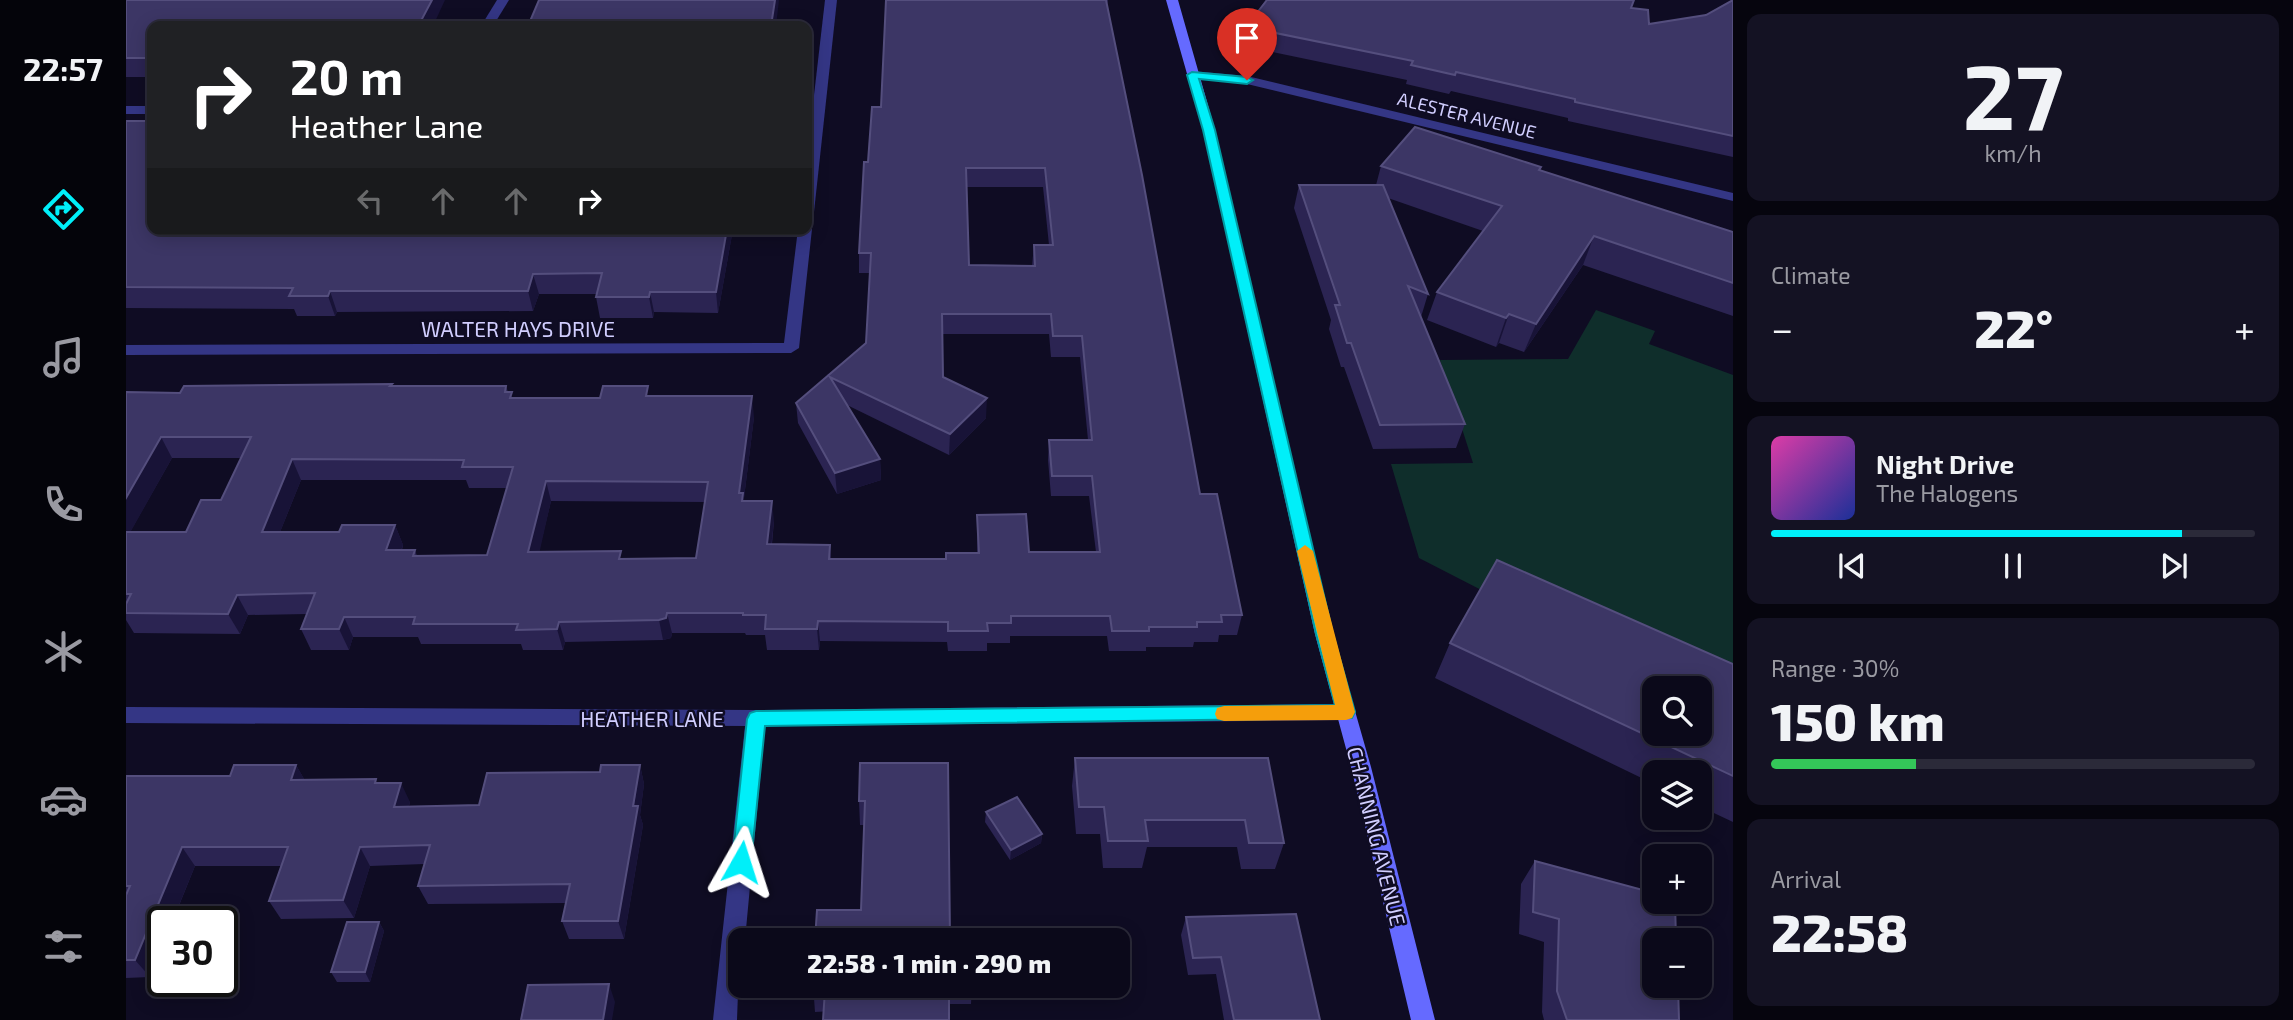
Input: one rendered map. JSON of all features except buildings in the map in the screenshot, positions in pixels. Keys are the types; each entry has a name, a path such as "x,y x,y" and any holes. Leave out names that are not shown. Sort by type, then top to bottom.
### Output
{"street":[{"path":"490,21 503,0"},
{"path":"812,168 831,0"},
{"name":"CHANNING AVENUE","path":"1172,0 1209,130 1324,634 1423,1020"},
{"name":"ALESTER AVENUE","path":"1192,75 1247,80 1733,197"},
{"path":"126,110 147,110"},
{"name":"WALTER HAYS DRIVE","path":"126,350 791,348 804,235"},
{"name":"HEATHER LANE","path":"126,715 756,719 1346,712"},
{"path":"725,1020 756,719"}],"green space":[{"path":"1596,310 1655,331 1649,344 1733,375 1733,702 1712,693 1712,676 1674,676 1493,596 1419,558 1391,464 1473,463 1440,360 1568,359"}],"slow traffic":[{"path":"1224,714 1346,712 1305,551"}],"route":[{"path":"741,862 756,719 1346,712 1324,634 1209,130 1192,75 1247,80"}]}
